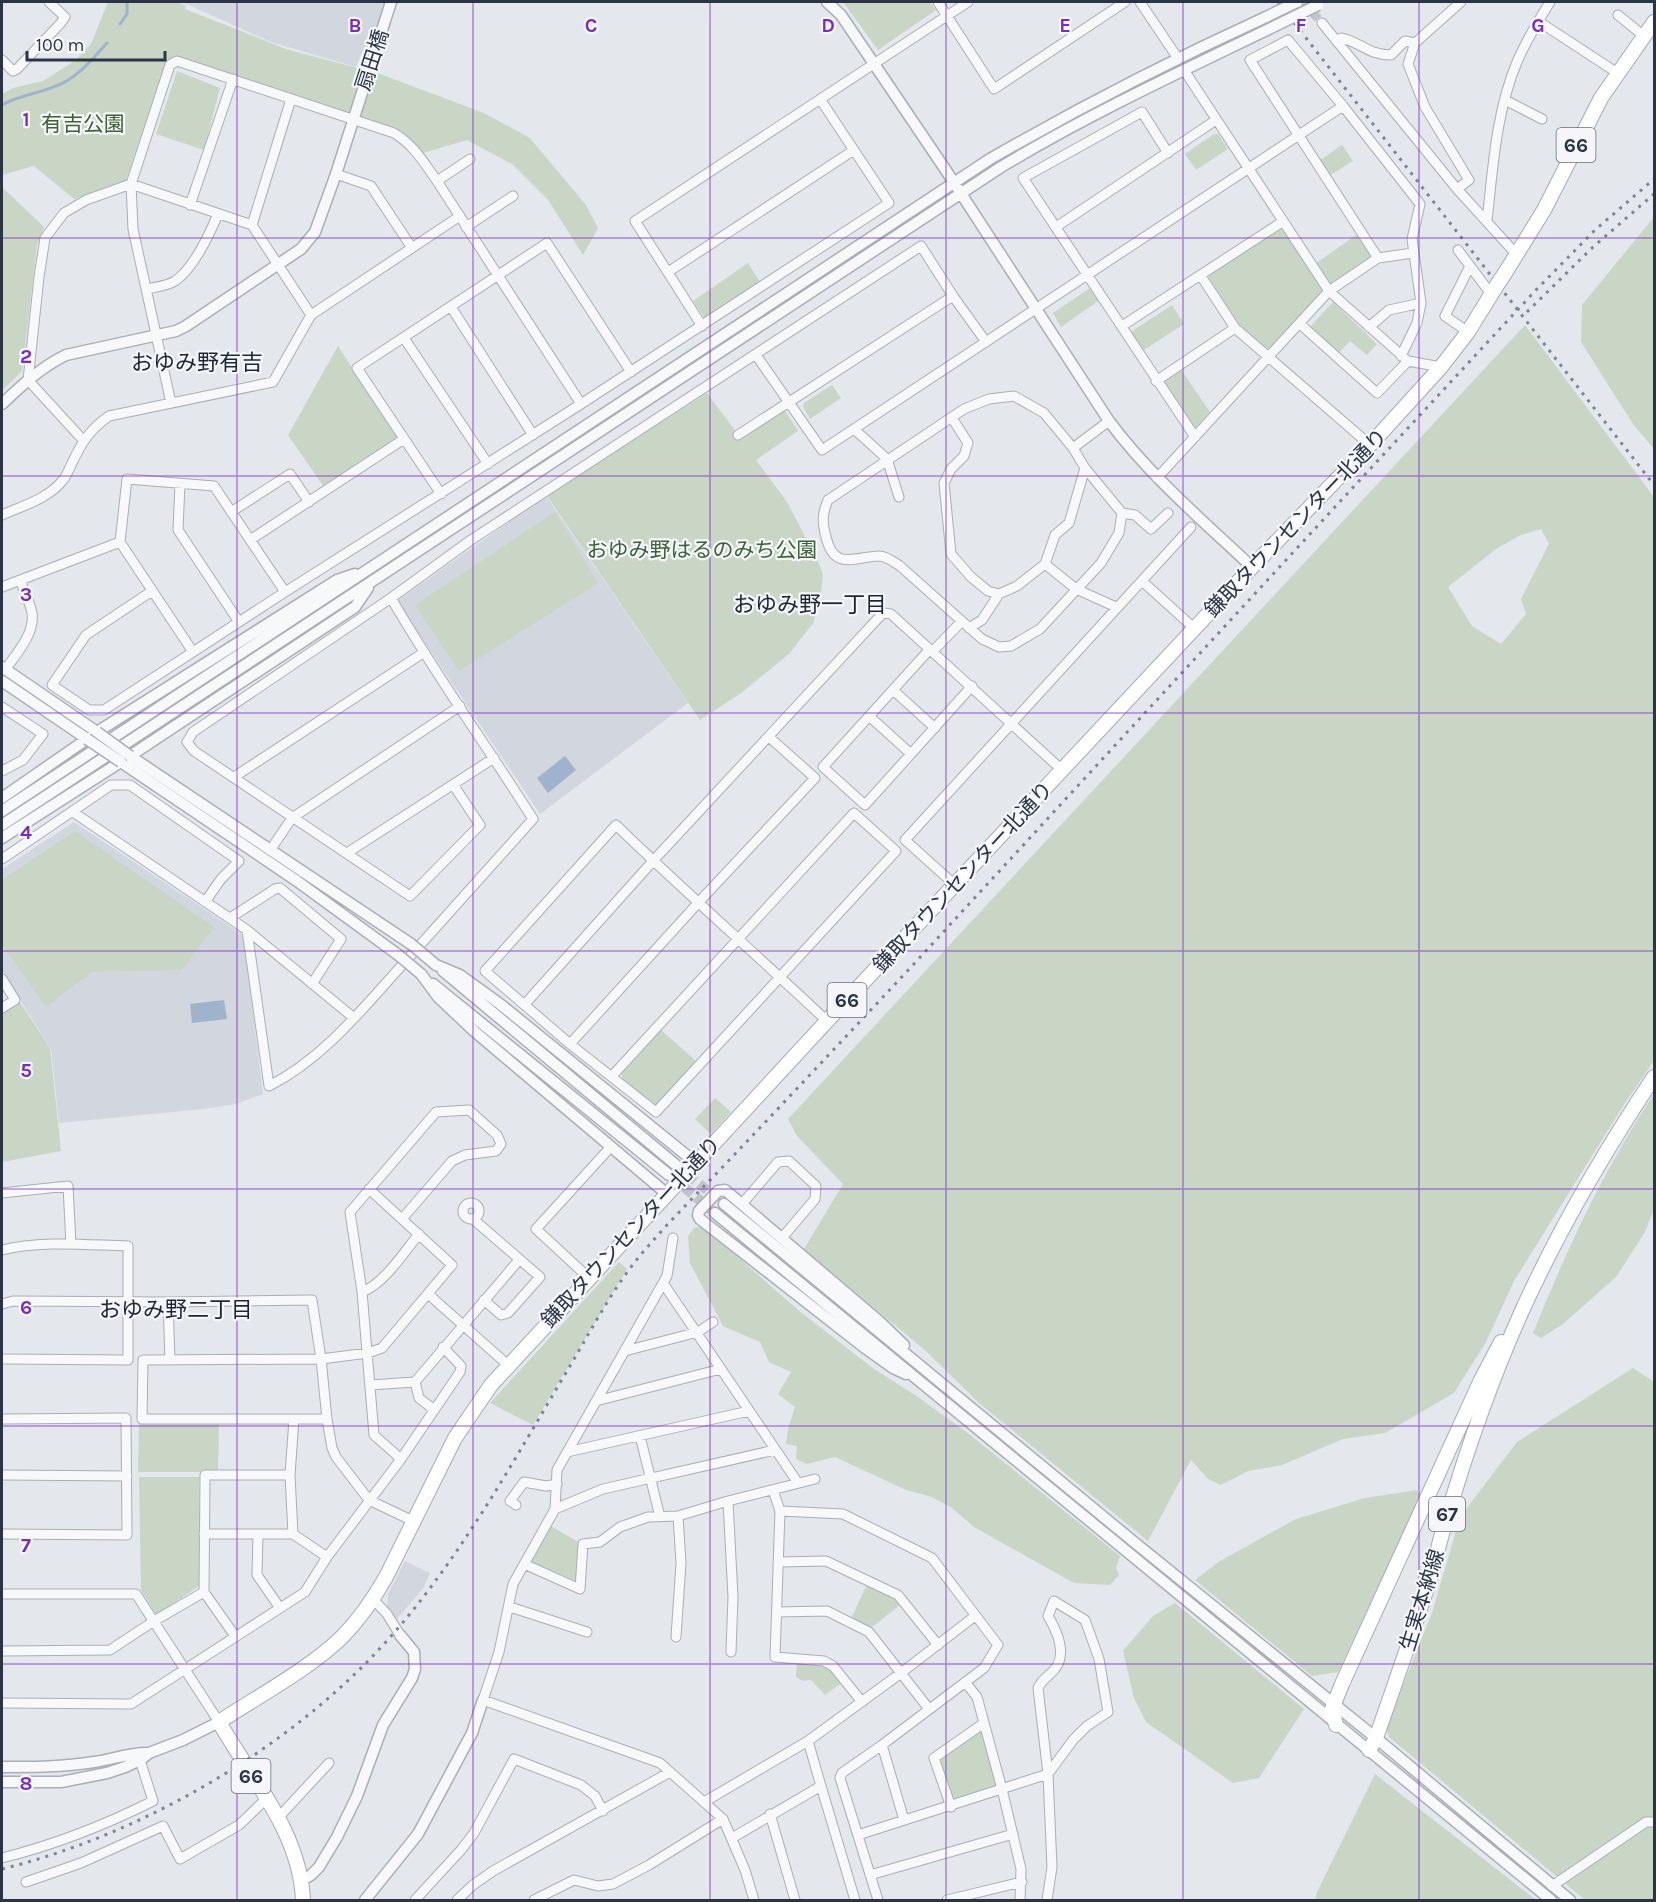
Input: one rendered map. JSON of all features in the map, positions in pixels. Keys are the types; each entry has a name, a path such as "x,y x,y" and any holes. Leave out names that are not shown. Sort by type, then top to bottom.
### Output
{"main road":[{"name":"鎌取タウンセンター北通り","path":"219,1722 322,1654 343,1636 373,1599 386,1577 455,1438 477,1404 509,1366 827,1021 1441,367 1468,332 1517,255 1544,210 1591,114 1654,22"},
{"name":"生実本納線","path":"1372,1744 1431,1574 1480,1415 1520,1314 1580,1196 1654,1077"},
{"name":"生実本納線","path":"1336,1725 1332,1709 1334,1704 1481,1380 1536,1281"},
{"name":"66","path":"219,1722 278,1818 292,1849 301,1881 303,1900"}],"street":[{"path":"2,60 13,71 17,69 60,24 65,17 49,2"},
{"name":"扇田橋","path":"2,404 28,380 53,361 66,355 156,336 186,326 302,249 315,232 336,174 391,2"},
{"path":"827,2 841,15 954,182 1109,422 1132,452 1157,478 1252,567"},
{"path":"938,2 994,89 1125,2"},
{"path":"702,326 634,221 968,2"},
{"path":"1140,2 1176,57"},
{"path":"2,811 954,182 1025,138 1176,57 1297,2"},
{"path":"1457,189 1469,180 1425,106 1408,64 1415,43 1461,2"},
{"path":"1487,220 1495,143 1505,100 1516,63 1550,2"},
{"path":"2,825 1000,167 1039,144 1321,3"},
{"path":"1618,15 1645,37"},
{"path":"1538,21 1618,74"},
{"path":"1322,23 1457,189 1517,255"},
{"path":"1337,42 1341,38 1351,40 1377,55 1391,55 1404,41 1415,43"},
{"path":"1300,324 1377,393 1405,359 1417,323 1420,303 1412,238 1420,204 1288,40 1250,60 1298,138 1378,258"},
{"path":"171,403 134,229 131,184 170,65 177,61 394,133 404,139 413,147 437,181 581,404"},
{"path":"1184,70 1329,291 1405,359 1441,367"},
{"path":"190,205 233,80"},
{"path":"252,225 291,99"},
{"path":"152,591 86,635 52,685 89,710 104,710 631,372 889,203 820,99"},
{"path":"1505,100 1542,119"},
{"path":"756,354 822,450 1035,308 1298,138 1343,106"},
{"path":"1168,153 1142,112 1023,178 1195,437"},
{"path":"1056,227 1216,120"},
{"path":"668,272 854,150"},
{"path":"437,181 470,159"},
{"path":"336,174 371,186 412,248"},
{"path":"83,440 28,380 45,238 64,213 86,200 131,184 252,225 311,315"},
{"path":"466,226 513,196"},
{"path":"147,289 169,284 182,275 206,241 218,214"},
{"path":"2,516 54,489 64,479 83,440 95,426 110,416 273,382 311,315 460,216"},
{"path":"1122,326 1282,222"},
{"path":"441,494 357,368 498,275 548,243 631,372"},
{"path":"454,786 480,825 410,896 194,751 187,742 193,732 391,598 471,540 921,246 986,342"},
{"path":"1458,250 1494,290"},
{"path":"1157,478 1329,291 1378,258 1413,253"},
{"path":"1468,332 1445,316 1470,266"},
{"path":"1201,276 1235,328 1370,445"},
{"path":"738,435 953,296"},
{"path":"1369,327 1389,310 1420,303"},
{"path":"451,307 533,435"},
{"path":"1156,381 1235,328"},
{"path":"404,338 488,464"},
{"path":"1122,513 1119,533 1112,547 1076,590 1040,629 1011,646 999,647 990,644 965,625 900,566 889,559 880,556 851,561 839,558 829,549 822,516 828,500 964,409 989,399 1014,396 1044,413 1122,513 1135,515 1151,529 1168,513"},
{"path":"952,418 968,443 964,456 951,469 944,483 951,554 988,591 999,594"},
{"path":"1073,448 1109,422"},
{"path":"854,429 887,459 899,497"},
{"path":"250,540 404,439"},
{"path":"972,686 865,805 823,767 932,650 965,625 982,620 999,594 1017,586 1045,564 1055,535 1069,523 1085,468"},
{"path":"231,512 290,474 309,502"},
{"path":"193,652 120,542 127,478 214,486 285,592"},
{"path":"180,484 178,530 239,622"},
{"path":"955,885 905,840 1191,527"},
{"path":"2,587 120,542"},
{"path":"1045,564 1076,590 1116,607"},
{"path":"2,798 97,732 337,580 348,575 360,574"},
{"path":"2,681 87,740 126,759 271,849 411,944 673,1170 397,954 126,759 97,732 3,668 28,636 32,619 20,580"},
{"path":"1142,581 1195,629"},
{"path":"2,838 355,607 369,585"},
{"path":"248,930 269,1086 291,1075 320,1052 354,1018 533,819 423,652 391,598"},
{"path":"525,1004 653,861 883,613 891,614 1062,770"},
{"path":"234,777 423,652"},
{"path":"893,690 935,728"},
{"path":"271,849 292,818 460,706"},
{"path":"2,707 43,734 24,759 2,771"},
{"path":"869,716 911,754"},
{"path":"570,1044 815,778 769,736"},
{"path":"347,853 454,786 494,758"},
{"path":"2,859 111,785 130,785 239,861 221,879 205,902"},
{"path":"73,812 248,930 354,1018"},
{"path":"612,1076 740,939 854,813 896,851 780,977 656,1112 570,1044 485,970 616,825 698,903 740,939 780,977 827,1021"},
{"path":"230,918 280,888 341,939 312,984"},
{"path":"436,965 460,975 500,1004 696,1163"},
{"path":"421,974 438,997 474,1031 667,1194"},
{"path":"2,979 15,1000 2,1008"},
{"path":"401,1459 374,1435 362,1292 350,1212 436,1112 469,1110 497,1135 501,1144 496,1151 465,1155 452,1161 402,1219"},
{"path":"589,1278 536,1229 607,1151"},
{"path":"742,1204 778,1162 789,1161 816,1186 815,1199 782,1238"},
{"path":"2,1193 68,1186 71,1244"},
{"path":"327,1419 142,1419 143,1360 321,1359 368,1353 382,1348 452,1265 369,1189"},
{"path":"725,1190 742,1204 879,1321 914,1354 924,1376 893,1368 700,1219 698,1215 711,1198 725,1190"},
{"path":"724,1204 924,1376 1131,1546 1213,1621 1336,1725 1372,1744 1570,1900"},
{"path":"714,1213 924,1376"},
{"path":"473,1219 540,1277 508,1313 501,1315 484,1300"},
{"path":"362,1292 372,1288 380,1281 419,1234"},
{"path":"370,1899 424,1824 472,1733 499,1652 513,1584 555,1509 557,1470 668,1276 673,1238"},
{"path":"2,1250 16,1246 71,1244 128,1246 128,1360 2,1359"},
{"path":"370,1385 415,1382 519,1260"},
{"path":"663,1283 798,1483"},
{"path":"428,1294 509,1366"},
{"path":"2,1304 13,1301 312,1300 327,1419 332,1448 336,1457 369,1500 413,1521"},
{"path":"168,1302 170,1360"},
{"path":"625,1350 698,1332 712,1322"},
{"path":"2,1703 130,1704 305,1592 327,1557 401,1459 433,1408 460,1372 461,1366 443,1347"},
{"path":"596,1401 721,1369"},
{"path":"415,1382 419,1398 433,1408"},
{"path":"567,1452 749,1411"},
{"path":"2,1419 126,1418 128,1535 2,1534"},
{"path":"293,1534 290,1475 294,1419"},
{"path":"640,1436 660,1517"},
{"path":"555,1509 603,1489 775,1450"},
{"path":"2,1475 127,1476"},
{"path":"235,1636 204,1592 205,1475 290,1475"},
{"path":"524,1564 580,1589 583,1544 600,1542 620,1527 648,1517 678,1516 815,1479"},
{"path":"516,1505 510,1501 524,1482 546,1486 557,1484"},
{"path":"773,1490 780,1511 775,1657 824,1661 833,1666 862,1702"},
{"path":"728,1501 733,1597 731,1652"},
{"path":"780,1511 843,1514 932,1558 998,1645 984,1668 842,1773 840,1778 878,1900"},
{"path":"676,1637 681,1563 678,1516"},
{"path":"204,1534 293,1534 327,1557"},
{"path":"258,1535 257,1575 280,1608"},
{"path":"1131,1546 1221,1612 1334,1704 1372,1744 1551,1900"},
{"path":"779,1562 826,1561 898,1595 938,1645"},
{"path":"2,1651 110,1650 153,1621 204,1592"},
{"path":"2,1594 136,1594 219,1722"},
{"path":"301,1881 319,1866 337,1838 357,1796 383,1725 412,1678 415,1669 414,1652 387,1614 373,1599"},
{"path":"858,1835 1048,1774 1073,1740 1088,1726 1108,1713 1099,1659 1085,1620 1054,1601 1048,1616 1057,1631 1061,1654 1056,1669 1041,1680 1038,1688 1048,1774 1052,1867 1047,1900"},
{"path":"510,1607 587,1632"},
{"path":"777,1612 827,1611 868,1632 929,1709"},
{"path":"704,1802 808,1741 975,1616"},
{"path":"965,1682 977,1698 1002,1789 1022,1882 1020,1900"},
{"path":"483,1700 660,1764 723,1819 745,1870 754,1900"},
{"name":"鎌取タウンセンター北通り","path":"2,1782 61,1782 107,1773 219,1722"},
{"path":"951,1807 934,1758 984,1723"},
{"path":"808,1741 855,1900"},
{"path":"882,1745 904,1820"},
{"name":"鎌取タウンセンター北通り","path":"2,1767 73,1766 139,1752 144,1757"},
{"path":"2,1858 69,1837 153,1801 144,1757"},
{"path":"415,1900 474,1833 513,1759 581,1785 595,1796 603,1811"},
{"path":"278,1818 329,1763"},
{"path":"457,1900 493,1871 670,1772"},
{"path":"732,1838 821,1786"},
{"path":"26,1882 92,1859 163,1827 180,1859 239,1825 266,1798"},
{"path":"771,1814 795,1900"},
{"path":"534,1900 574,1880 598,1886 613,1884 649,1865 723,1819"},
{"path":"1552,1886 1646,1822 1654,1822"},
{"path":"870,1875 1013,1834"},
{"path":"947,1900 1022,1882"}],"shaded area":[{"path":"182,2 385,2 367,54 362,52 356,67 271,42"},
{"path":"546,496 688,703 540,814 397,601"},
{"path":"74,822 243,935 263,1094 236,1104 203,1109 59,1123 51,1049 2,971 2,869"},
{"path":"405,1561 430,1573 424,1587 397,1619 387,1609 388,1594"}],"green space":[{"name":"有吉公園","path":"108,2 177,2 186,6 185,9 286,49 380,74 484,113 530,138 586,205 598,228 583,255 548,200 512,164 467,140 423,153 402,131 181,57 166,63 126,180 74,199 34,166 2,175 2,94 13,88 43,81 76,60 91,44"},
{"path":"843,2 930,2 936,10 878,50"},
{"path":"177,71 220,88 204,150 156,134"},
{"path":"1214,134 1218,134 1228,149 1196,170 1185,154"},
{"path":"1342,145 1353,161 1329,176 1319,161"},
{"path":"2,187 44,227 37,245 22,371 4,389 2,388"},
{"path":"1654,217 1654,449 1633,424 1581,342 1582,305"},
{"path":"1281,227 1322,292 1270,348 1266,348 1239,325 1208,276"},
{"path":"1356,235 1370,254 1371,259 1333,283 1328,283 1315,264"},
{"path":"748,263 762,285 707,321 693,301"},
{"path":"1090,288 1098,301 1061,327 1053,313"},
{"path":"1333,302 1377,344 1367,355 1350,341 1338,354 1309,328"},
{"path":"1172,305 1184,324 1144,350 1131,332"},
{"path":"1525,325 1654,497 1654,1061 1625,1103 1514,1281 1486,1342 1454,1393 1385,1433 1343,1439 1282,1465 1248,1471 1221,1485 1208,1479 1191,1460 1148,1541 979,1403 927,1352 804,1249 843,1184 797,1136 788,1119","holes":["1541,529 1549,544 1521,599 1526,614 1501,644 1472,626 1448,587 1496,549 1521,535"]},
{"path":"338,346 398,439 324,487 288,435"},
{"path":"1180,368 1210,412 1196,427 1192,428 1163,382 1164,378"},
{"path":"832,385 841,398 810,419 803,407 804,403"},
{"name":"おゆみ野はるのみち公園","path":"707,393 740,437 784,409 798,431 756,460 787,502 823,575 820,602 813,623 789,654 741,693 700,720 547,496"},
{"path":"555,512 598,583 459,671 415,605"},
{"path":"75,831 214,927 182,970 92,972 46,1007 2,945 2,880"},
{"path":"20,1002 50,1048 61,1151 2,1162 2,1013"},
{"path":"661,1030 696,1061 658,1104 653,1105 622,1079 622,1073"},
{"path":"1654,1094 1654,1209 1645,1232 1616,1277 1563,1324 1541,1338 1533,1333 1573,1240 1619,1151"},
{"path":"715,1098 731,1112 711,1134 695,1119"},
{"path":"703,1226 798,1310 874,1369 969,1434 1120,1556 1116,1568 1119,1575 1110,1585 1074,1583 974,1527 952,1508 932,1497 906,1490 835,1457 807,1464 796,1459 797,1446 786,1444 795,1407 778,1394 791,1372 769,1362 760,1342 723,1326 690,1263 688,1236 694,1228"},
{"path":"619,1262 627,1269 533,1425 490,1403"},
{"path":"1633,1368 1654,1382 1654,1900 1585,1900 1389,1737 1386,1727 1432,1613 1460,1517 1517,1442"},
{"path":"139,1424 219,1424 218,1472 138,1472"},
{"path":"139,1477 199,1477 199,1586 158,1614 155,1613 141,1590"},
{"path":"1417,1490 1421,1496 1338,1672 1312,1676 1195,1580 1220,1561 1296,1519 1365,1498"},
{"path":"551,1526 578,1542 577,1581 531,1562"},
{"path":"867,1584 896,1598 901,1604 871,1628 851,1619"},
{"path":"1175,1603 1304,1709 1259,1778 1233,1783 1146,1722 1134,1698 1123,1651 1153,1616"},
{"path":"797,1662 827,1665 843,1682 825,1695 811,1680 803,1681 796,1677"},
{"path":"979,1729 984,1731 997,1787 953,1802 940,1760"},
{"path":"1375,1774 1536,1900 1315,1900"}],"water":[{"path":"565,756 576,770 548,793 537,778"},
{"path":"224,1000 227,1019 192,1023 190,1004"}],"waterway":[{"path":"120,24 127,14 127,2"},
{"path":"2,105 64,83 84,68 107,43"}],"tunnel":[{"path":"1303,2 1322,23"},
{"path":"676,1165 724,1204"},
{"path":"673,1178 715,1213"}],"railway":[{"path":"1278,2 1654,485"},
{"path":"2,1869 101,1837 150,1815 198,1789 245,1761 289,1730 368,1661 426,1593 478,1520 613,1293 643,1252 912,966 1536,290 1595,230 1654,179"},
{"path":"1527,312 1593,247 1654,194"}],"district":[{"name":"おゆみ野有吉","path":"197,362"},
{"name":"おゆみ野一丁目","path":"810,604"},
{"name":"おゆみ野二丁目","path":"176,1309"}]}
